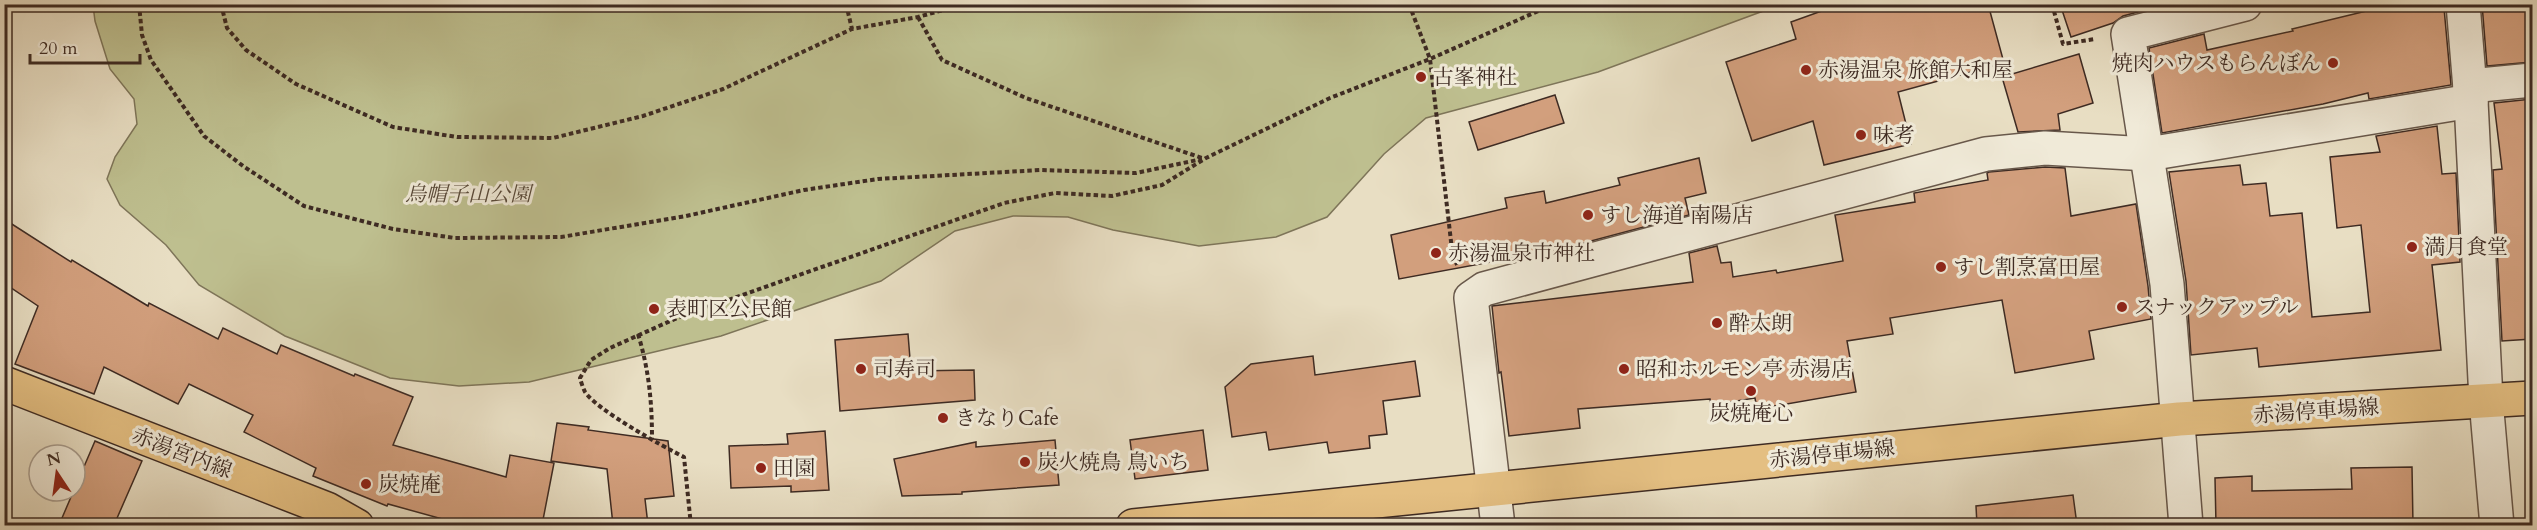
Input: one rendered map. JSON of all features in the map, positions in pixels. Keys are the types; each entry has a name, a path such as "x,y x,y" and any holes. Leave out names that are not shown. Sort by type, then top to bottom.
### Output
{"main road":[{"name":"赤湯宮内線","path":"4,383 327,509 357,525"},
{"name":"赤湯停車場線","path":"1133,525 1249,520 1493,489 2179,419 2532,398"}],"lane":[{"path":"2186,525 2167,284 2128,34 2245,4"},
{"path":"2463,4 2471,94 2486,400 2498,525"},
{"path":"1498,525 1471,298 1484,289 1986,154 2045,148 2148,154 2471,94 2532,80"}],"path":[{"path":"139,4 142,35 151,60 204,136 243,166 304,206 393,229 455,238 561,237 686,216 804,190 878,179 1041,170 1136,173 1206,158"},
{"path":"221,4 227,28 246,50 296,84 393,127 457,137 553,138 643,116 723,89 852,29 918,17 965,4"},
{"path":"846,4 852,29"},
{"path":"1409,4 1430,60 1452,250"},
{"path":"691,525 684,457 652,440 601,406 585,392 580,378 591,360 610,348 677,318 1004,203 1055,193 1112,196 1162,185 1206,158 1330,98 1430,60 1554,4"},
{"path":"2052,4 2063,44 2128,34"},
{"path":"918,17 942,60 1026,98 1206,158"},
{"path":"638,334 647,363 652,400 652,440"}],"green space":[{"name":"烏帽子山公園","path":"93,4 1774,5 1766,10 1598,72 1426,118 1384,154 1327,217 1276,237 1199,246 1113,230 1068,217 1013,216 955,231 881,281 721,336 529,382 459,386 390,378 285,336 199,285 166,245 120,205 107,179 115,157 137,124 134,99 110,69 95,21"}],"building":[{"path":"1841,4 1988,4 2004,63 1898,92 1911,144 1824,165 1813,121 1752,141 1726,62 1796,39 1791,22"},
{"path":"2060,4 2168,4 2123,16 2113,23 2071,37"},
{"path":"2401,4 2441,4 2441,8 2444,8 2451,85 2369,99 2368,93 2323,104 2162,133 2149,48 2204,34 2207,50"},
{"path":"2482,4 2532,4 2532,62 2487,66"},
{"path":"2079,54 2093,103 2058,114 2060,130 2018,132 2002,77"},
{"path":"1555,95 1564,123 1478,150 1469,122"},
{"path":"2532,99 2532,339 2502,341 2493,170 2502,169 2494,103"},
{"path":"2437,126 2442,174 2456,173 2460,262 2432,265 2441,350 2259,367 2257,348 2191,355 2186,281 2169,172 2240,165 2243,185 2266,183 2270,216 2302,213 2312,317 2370,312 2361,225 2337,228 2330,157 2380,152 2376,136"},
{"path":"1699,158 1706,193 1685,198 1689,215 1561,249 1399,279 1391,235 1507,208 1505,198 1544,191 1546,203 1620,185 1618,178"},
{"path":"2045,167 2065,168 2071,216 2136,204 2151,319 2089,331 2094,359 2015,373 2002,300 1890,318 1893,334 1847,341 1856,392 1757,409 1755,398 1711,405 1710,399 1578,409 1580,428 1509,436 1492,306 1693,282 1689,253 1717,246 1721,263 1731,262 1733,277 1776,270 1777,273 1843,261 1835,215 1915,202 1914,193 1988,180 1987,173 1989,172"},
{"path":"4,219 71,262 72,260 148,306 149,303 218,339 223,328 277,354 281,345 354,376 355,374 413,397 393,445 506,477 510,455 554,463 542,525 520,525 484,519 482,525 464,525 388,504 387,506 313,476 316,468 244,432 253,415 189,384 178,404 104,367 94,394 15,364 38,306 4,283"},
{"path":"908,334 911,371 974,370 975,400 840,411 835,340"},
{"path":"1313,356 1315,375 1415,361 1420,396 1383,401 1387,434 1369,436 1370,448 1329,453 1327,442 1269,450 1266,432 1232,437 1225,387 1251,364"},
{"path":"557,423 589,427 588,430 668,441 674,496 645,499 648,525 613,525 607,469 551,461"},
{"path":"1203,430 1208,470 1135,479 1130,440"},
{"path":"825,431 829,490 791,492 791,486 731,488 729,446 788,444 787,434"},
{"path":"1055,440 1059,485 962,492 962,494 902,496 894,459 976,442 976,447"},
{"path":"95,441 142,461 114,525 59,525 68,503 87,503 87,460"},
{"path":"2412,467 2413,525 2216,525 2215,478 2252,476 2252,491 2352,489 2351,468"},
{"path":"2073,495 2077,525 1977,525 1976,506"}],"place":[{"name":"焼肉ハウスもらんぼん","path":"2333,63"},
{"name":"赤湯温泉 旅館大和屋","path":"1806,70"},
{"name":"古峯神社","path":"1421,77"},
{"name":"味考","path":"1861,135"},
{"name":"すし海道 南陽店","path":"1588,215"},
{"name":"満月食堂","path":"2412,247"},
{"name":"赤湯温泉市神社","path":"1436,253"},
{"name":"すし割烹富田屋","path":"1941,267"},
{"name":"スナックアップル","path":"2122,307"},
{"name":"表町区公民館","path":"654,309"},
{"name":"酔太朗","path":"1717,323"},
{"name":"司寿司","path":"861,369"},
{"name":"昭和ホルモン亭 赤湯店","path":"1624,369"},
{"name":"炭焼庵心","path":"1751,391"},
{"name":"きなりCafe","path":"943,418"},
{"name":"炭火焼鳥 鳥いち","path":"1025,462"},
{"name":"田園","path":"761,468"},
{"name":"炭焼庵","path":"366,484"}]}
